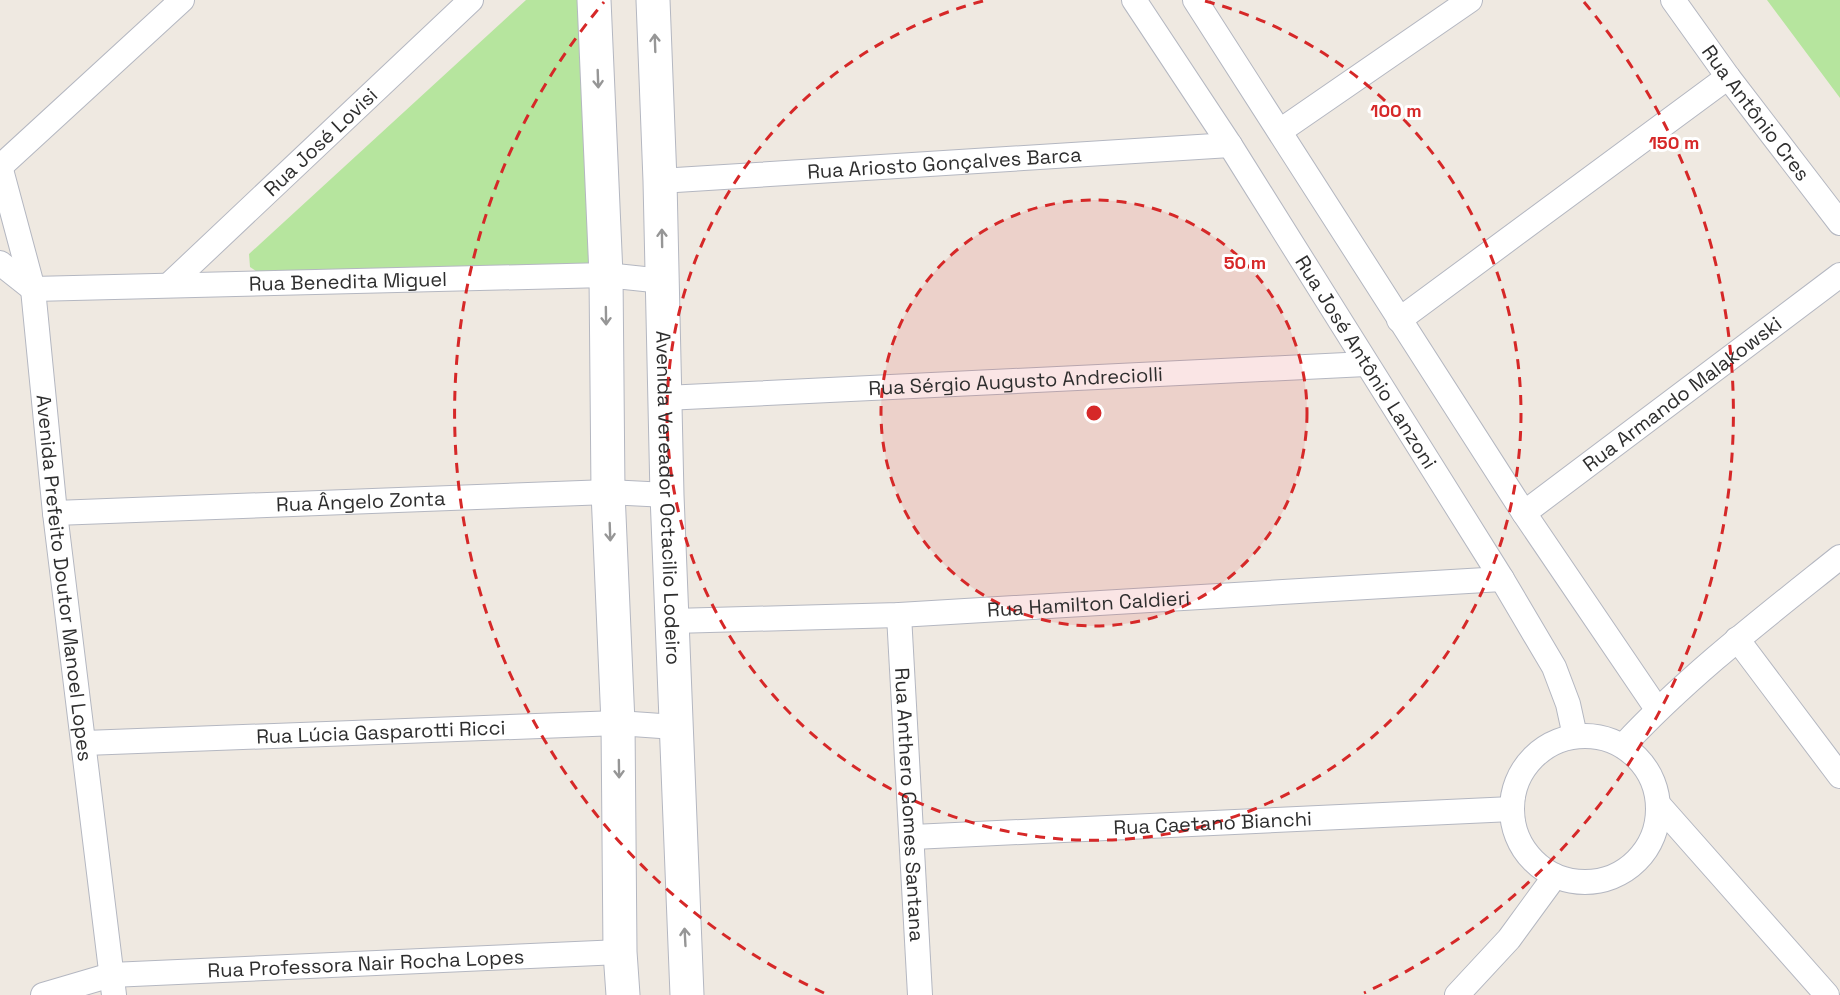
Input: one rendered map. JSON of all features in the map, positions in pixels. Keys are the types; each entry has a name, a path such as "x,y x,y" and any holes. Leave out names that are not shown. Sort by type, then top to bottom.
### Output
{"street":[{"path":"152,0 155,25"},
{"path":"0,166 182,0"},
{"name":"Rua José Lovisi","path":"170,284 471,0"},
{"path":"594,0 606,275 608,492 618,723 620,952 623,995"},
{"name":"Avenida Vereador Octacilio Lodeiro","path":"653,0 663,281 666,495 687,995"},
{"name":"Rua José Antônio Lanzoni","path":"1134,0 1230,145 1502,579 1558,676 1568,704 1575,736"},
{"path":"1195,0 1524,513 1657,709"},
{"path":"1280,131 1470,0"},
{"name":"Rua Antônio Cres","path":"1672,0 1840,223"},
{"path":"1399,320 1728,77"},
{"name":"Rua Ariosto Gonçalves Barca","path":"660,180 1230,145"},
{"name":"Avenida Prefeito Doutor Manoel Lopes","path":"0,166 33,289 55,513 113,985"},
{"path":"0,263 33,289"},
{"name":"Rua Benedita Miguel","path":"33,289 606,275 663,281"},
{"name":"Rua Armando Malakowski","path":"1524,513 1840,275"},
{"name":"Rua Sérgio Augusto Andreciolli","path":"665,398 1366,364"},
{"name":"Rua Ângelo Zonta","path":"55,513 608,492 666,495"},
{"path":"1623,746 1657,709 1737,639 1840,557"},
{"name":"Rua Hamilton Caldieri","path":"673,621 899,615 1502,579"},
{"name":"Rua Anthero Gomes Santana","path":"899,615 920,995"},
{"path":"1737,639 1840,776"},
{"name":"Rua Lúcia Gasparotti Ricci","path":"85,743 618,723 675,727"},
{"path":"1575,736 1600,737 1623,746 1641,761 1653,781 1658,804 1656,829 1645,852 1627,869 1604,880 1580,882 1555,876 1538,865 1524,849 1515,830 1512,809 1514,788 1523,769 1537,753 1554,742 1575,736"},
{"path":"1658,804 1827,995"},
{"name":"Rua Caetano Bianchi","path":"913,837 1512,809"},
{"path":"1456,995 1509,939 1555,876"},
{"name":"Rua Professora Nair Rocha Lopes","path":"43,995 113,985 620,952"}],"green space":[{"path":"526,0 587,0 595,263 265,277 250,267 249,254"},
{"path":"1767,0 1840,0 1840,98"}]}
